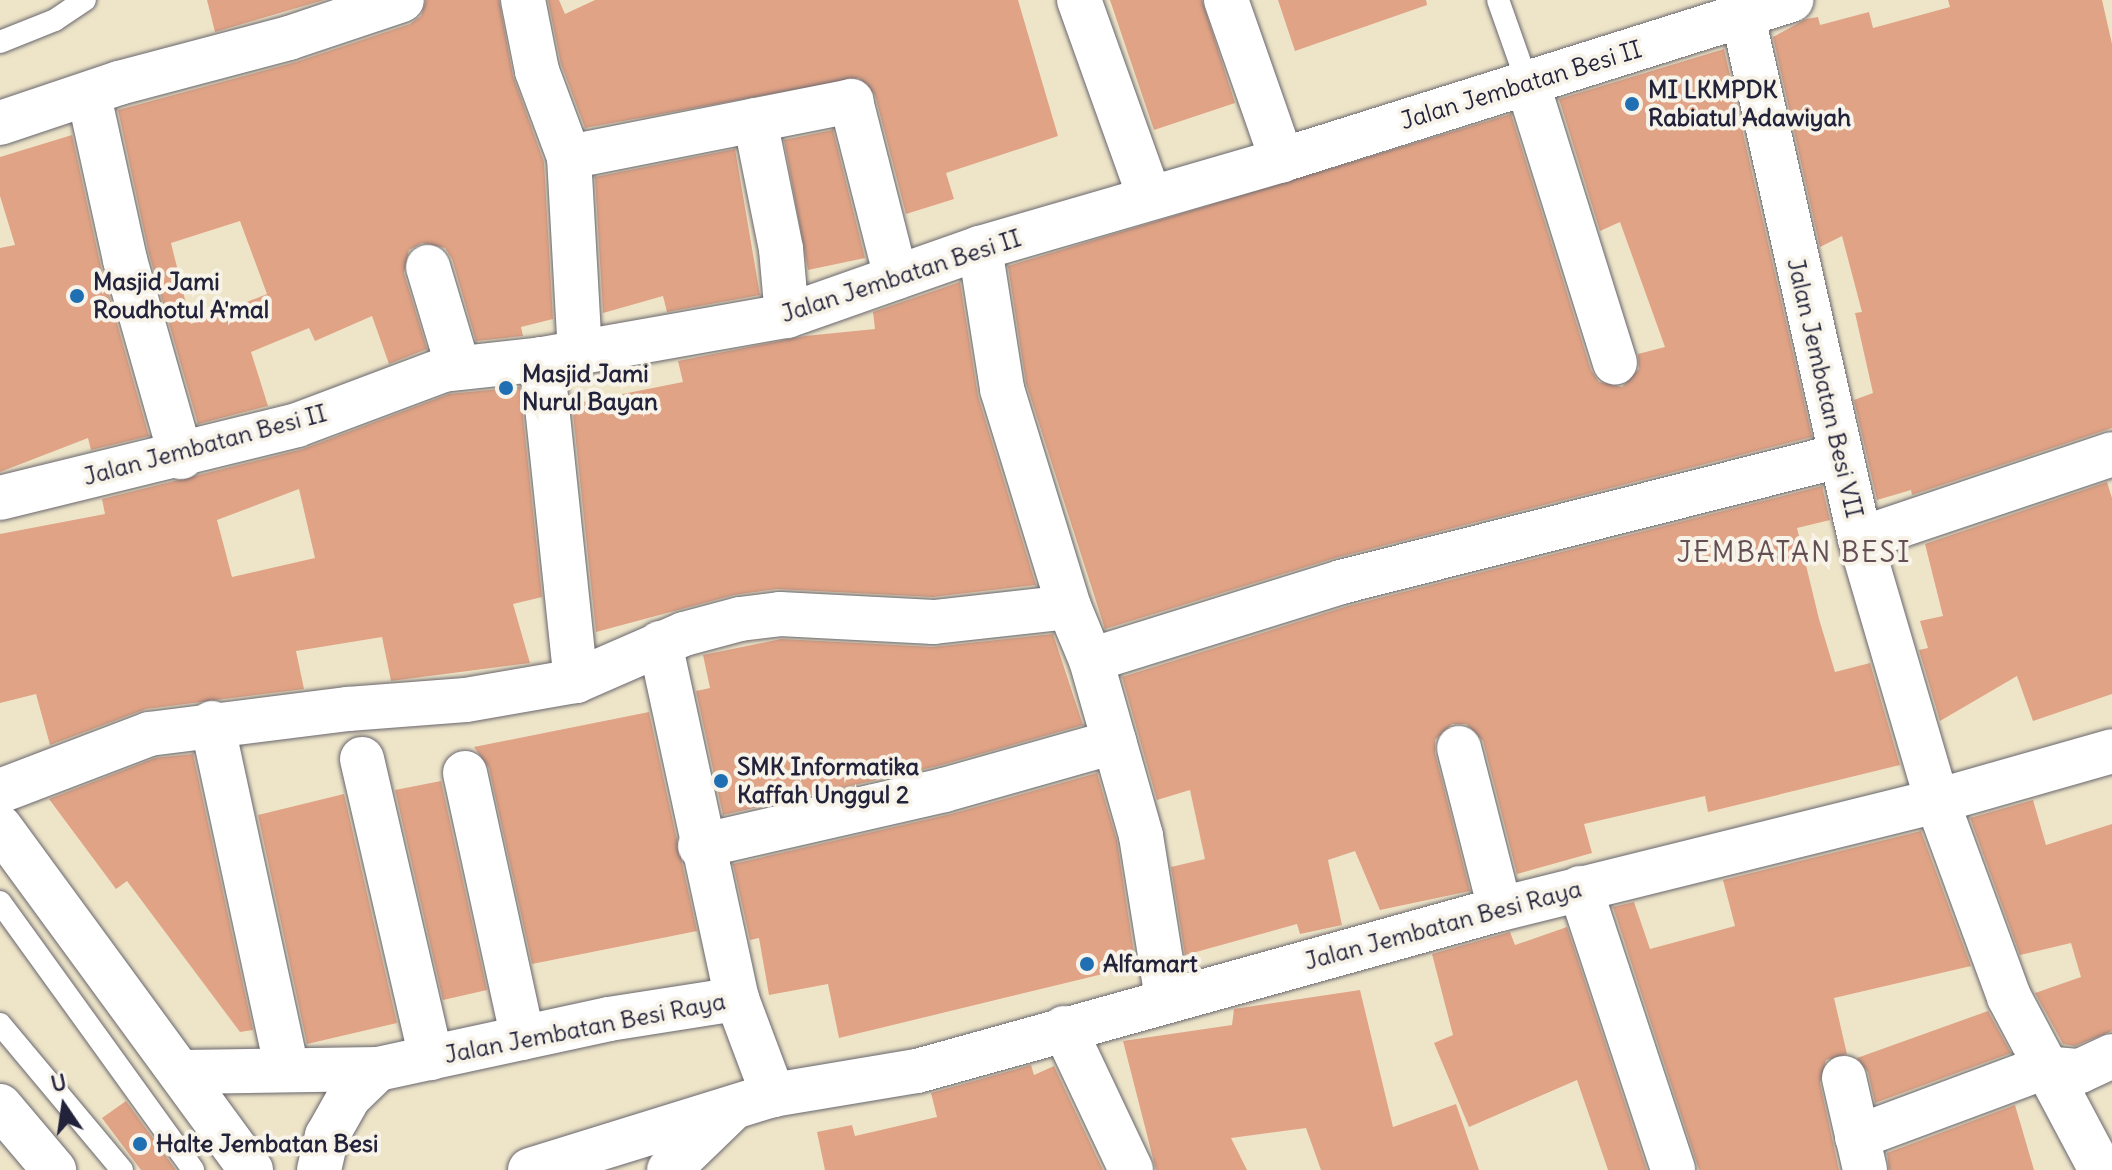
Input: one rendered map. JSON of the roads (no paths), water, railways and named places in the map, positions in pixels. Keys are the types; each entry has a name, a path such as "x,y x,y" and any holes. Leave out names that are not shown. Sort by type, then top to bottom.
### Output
{"main road":[{"path":"0,123 89,96 119,83 289,38 402,0"},
{"path":"523,0 537,71 569,157 561,356 576,681"},
{"path":"1079,0 1149,196"},
{"path":"1226,0 1282,160"},
{"name":"Jalan Jembatan Besi II","path":"0,498 181,457 297,425 458,367 561,356 787,316 980,248 1149,196 1282,160 1527,82 1740,8 1791,0"},
{"name":"Jalan Jembatan Besi VII","path":"1740,8 1839,456 1860,539 1937,801 2009,997 2043,1068 2101,1170"},
{"path":"1527,82 1615,363"},
{"path":"89,96 125,260 181,457"},
{"path":"569,157 851,101 896,277"},
{"path":"755,120 781,249 787,316"},
{"path":"980,248 1002,389 1069,607 1091,660 1141,836 1167,999"},
{"path":"428,267 458,367"},
{"path":"1860,539 2112,454"},
{"path":"1091,660 1341,582 1839,456"},
{"path":"0,791 119,742 212,723 466,700 576,681 660,643 740,619 780,614 934,622 1069,607"},
{"path":"660,643 700,846 737,999"},
{"path":"212,723 287,1069"},
{"path":"700,846 944,790 1114,742"},
{"path":"1459,748 1500,909"},
{"name":"Jalan Jembatan Besi Raya","path":"530,1170 687,1118 732,1109 773,1095 917,1071 1167,999 1500,909 1937,801 2112,751"},
{"path":"362,759 431,1058"},
{"path":"465,773 523,1038"},
{"path":"0,827 183,1072 251,1170"},
{"path":"1580,888 1673,1170"},
{"name":"Jalan Jembatan Besi Raya","path":"183,1072 378,1069 523,1038 737,999 773,1095"},
{"path":"1064,1028 1131,1170"},
{"path":"1844,1078 1861,1154 2043,1068 2080,1071 2112,1056"},
{"path":"319,1170 327,1136 349,1097 378,1069"},
{"path":"0,1106 54,1170"},
{"name":"Jalan Jembatan Besi Raya","path":"669,1170 732,1109"}],"lane":[{"path":"0,42 55,20 85,0"},
{"path":"1498,0 1527,82"},
{"path":"0,902 193,1170"},
{"path":"0,1024 122,1170"}],"place":[{"name":"MI LKMPDK Rabiatul Adawiyah","path":"1632,104"},
{"name":"Masjid Jami Roudhotul A'mal","path":"77,296"},
{"name":"Masjid Jami Nurul Bayan","path":"506,388"},
{"name":"SMK Informatika Kaffah Unggul 2","path":"721,781"},
{"name":"Alfamart","path":"1087,964"},
{"name":"Halte Jembatan Besi","path":"140,1144"}],"district":[{"name":"JEMBATAN BESI","path":"1794,552"}]}
